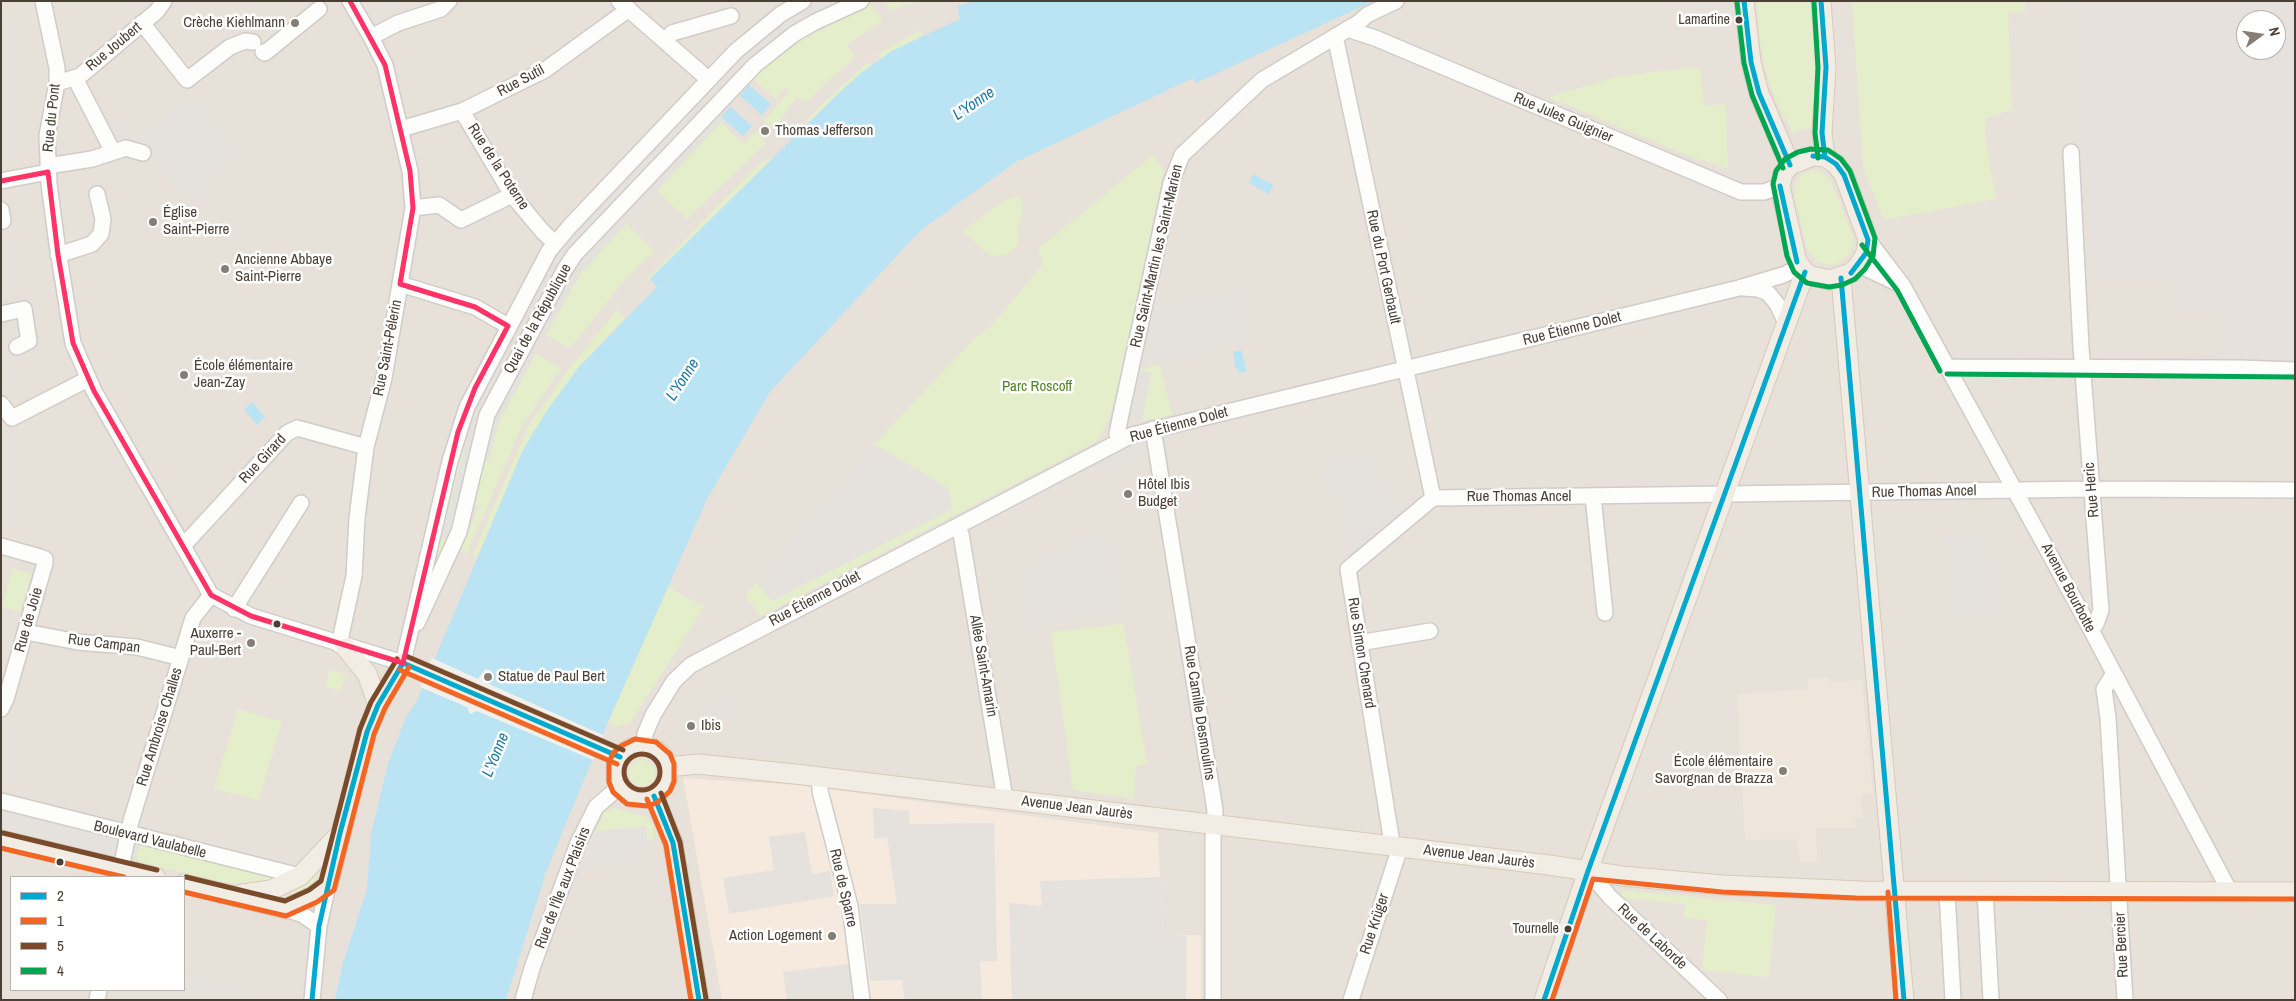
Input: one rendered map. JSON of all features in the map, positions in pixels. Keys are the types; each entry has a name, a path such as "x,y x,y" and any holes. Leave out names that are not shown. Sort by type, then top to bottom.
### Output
{"main road":[{"path":"1744,1 1751,62 1759,93 1790,165"},
{"path":"1821,1 1826,67 1822,133 1825,157"},
{"path":"1813,156 1825,157 1836,164 1844,175 1868,240 1866,253 1860,265 1851,273 1840,278 1819,279 1802,269 1794,254 1780,186 1783,174 1790,165 1813,156"},
{"path":"1544,1000 1588,871 1786,323 1802,269"},
{"path":"1840,278 1904,1000"},
{"path":"343,647 367,674 378,705"},
{"path":"185,884 236,895 286,909 313,896 328,885 367,732 378,705 403,664 620,757"},
{"path":"644,746 659,753 667,767 667,780 660,792 654,796 638,799 624,792 619,787 615,772 620,757 631,748 644,746"},
{"name":"Avenue Jean Jaurès","path":"667,767 698,764 820,776 1588,871 1722,885 1947,892 2295,892"},
{"path":"654,796 673,843 699,1000"},
{"path":"236,895 271,890 300,876 340,833"},
{"path":"1,840 120,873 146,876"}],"street":[{"name":"Rue du Pont","path":"43,1 55,52 57,82 47,136 48,169 58,255 73,343 88,379 136,468 210,595"},
{"name":"Rue Joubert","path":"57,82 80,76 142,23 164,1"},
{"name":"Rue Saint-Pélerin","path":"343,647 354,576 357,518 366,447 384,378 413,208 410,171 402,129 385,65 350,1"},
{"path":"371,37 398,23 441,9 449,1"},
{"name":"Quai de la République","path":"403,664 458,432 475,388 556,243 708,79 756,33 803,1"},
{"name":"Quai de la République","path":"411,632 423,614 459,532 487,415 565,269 575,254 761,60 815,22 861,1"},
{"name":"Rue Saint-Martin les Saint-Marien","path":"1120,441 1117,434 1171,183 1182,155 1262,80 1341,33 1367,15 1396,1"},
{"path":"624,5 708,79"},
{"name":"Rue Sutil","path":"402,129 462,111 545,70 624,5"},
{"path":"142,23 187,80 230,47 245,41 258,47 265,54 318,9"},
{"path":"665,40 672,33 731,16"},
{"name":"Rue Jules Guignier","path":"1341,33 1375,38 1741,192 1764,192 1780,186"},
{"name":"Rue du Port Gerbault","path":"1341,33 1405,369 1433,498"},
{"path":"74,78 113,152"},
{"name":"Rue de la Poterne","path":"462,111 512,196 543,232 556,243"},
{"path":"1,181 92,160 126,148 143,153"},
{"name":"Rue Heric","path":"2070,152 2082,368 2101,610 2096,624 2090,628"},
{"path":"58,255 92,244 101,234 103,219 97,194"},
{"path":"413,208 439,206 461,220 512,196"},
{"path":"1,210 1,221"},
{"name":"Avenue Bourbotte","path":"1868,240 1903,286 2090,628 2113,675 2230,892"},
{"path":"1860,265 1903,286"},
{"name":"Rue Étienne Dolet","path":"644,746 645,734 653,715 674,681 691,665 1120,441 1153,430 1739,288 1802,269"},
{"path":"400,284 475,307 508,326"},
{"path":"1739,288 1758,289 1768,293 1777,304 1786,323"},
{"path":"1,314 24,310 29,341 17,347"},
{"path":"1947,367 2240,368 2295,370"},
{"path":"1,404 12,418 88,379"},
{"name":"Rue Girard","path":"183,546 287,433 297,428 366,447"},
{"name":"Rue Camille Desmoulins","path":"1153,430 1214,810 1213,1000"},
{"name":"Rue Thomas Ancel","path":"1433,498 2092,489 2295,490"},
{"path":"1593,496 1605,613"},
{"name":"Rue Simon Chenard","path":"1395,847 1391,837 1348,570 1433,498"},
{"path":"234,609 301,503"},
{"name":"Allée Saint-Amarin","path":"960,534 1005,799"},
{"name":"Rue de Joie","path":"1,546 44,559 45,563 6,699 1,709"},
{"path":"210,595 234,609 343,647 403,664"},
{"name":"Rue Ambroise Challes","path":"120,873 127,834 193,618 210,595"},
{"path":"1359,643 1430,631"},
{"name":"Rue Campan","path":"26,632 78,642 137,647 182,658"},
{"path":"2113,675 2104,689 2108,718 2118,891"},
{"name":"Rue de Sparre","path":"820,776 820,791 850,906 862,1000"},
{"name":"Rue de l'Île aux Plaisirs","path":"523,1000 532,968 578,843 596,807 619,787"},
{"name":"Boulevard Vaulabelle","path":"1,801 300,876"},
{"name":"Rue Krüger","path":"1351,1000 1395,847"},
{"name":"Rue de Laborde","path":"1588,871 1610,897 1719,1000"},
{"path":"312,1000 319,926 328,885"},
{"path":"1985,891 1991,1000"},
{"name":"Rue Bercier","path":"2118,891 2125,1000"},
{"path":"1947,892 1953,1000"},
{"path":"286,909 303,915 319,926"}],"shaded area":[{"path":"1,1 2295,1 2295,1000 1,1000"},
{"path":"819,1 879,1 864,5 791,40 714,114 721,122 581,273 549,329 539,324 527,349 535,354 499,421 488,461 480,465 459,542 441,539 474,410 506,345 517,351 533,321 523,315 556,255 700,101 707,108 746,66 738,60 786,21"},
{"path":"2077,1 2295,1 2295,362 2220,361 2216,312 2177,314 2175,275 2094,282"},
{"path":"197,95 238,156 209,177 215,186 198,198 192,189 182,196 138,135"},
{"path":"123,121 133,136 124,142 113,127"},
{"path":"1240,289 1250,342 1150,365 1140,361 1151,306"},
{"path":"1138,371 1151,373 1143,417 1130,415"},
{"path":"1141,432 1146,455 1104,474 1095,453"},
{"path":"874,444 948,488 952,509 772,601 756,583"},
{"path":"1375,450 1387,500 1398,500 1401,517 1363,548 1350,550 1343,512 1336,492 1325,494 1320,461"},
{"path":"1109,526 1124,614 1050,624 1029,637 1019,569"},
{"path":"1988,532 1994,615 1953,620 1945,535"},
{"name":"École élémentaire Savorgnan de Brazza","path":"1829,678 1830,682 1862,680 1873,794 1861,795 1863,818 1855,819 1856,828 1816,828 1817,862 1801,863 1796,839 1745,840 1737,694 1808,689 1808,679"},
{"path":"729,688 739,707 740,719 707,716 705,713"},
{"path":"683,778 798,785 1158,833 1163,936 1201,935 1201,1000 722,1000"},
{"path":"873,808 909,811 909,824 994,823 997,961 980,961 982,1000 905,1000 902,980 870,981 860,904 897,904 887,837 874,839"},
{"path":"1,809 113,832 119,838 120,844 114,854 103,856 1,830"},
{"path":"646,826 649,861 587,866 586,854 597,843 596,831"},
{"path":"805,832 812,874 830,871 834,896 729,914 723,878 774,870 769,837"},
{"path":"1160,877 1163,936 1186,936 1186,1000 1012,1000 1009,903 1042,906 1040,881"},
{"path":"849,964 853,1000 787,1000 783,972"},
{"path":"185,974 230,984 269,1000 116,1000 118,991 185,991"}],"green space":[{"path":"884,1 919,1 890,10"},
{"path":"1757,1 1812,1 1815,70 1813,124 1810,128 1792,132 1776,100 1766,73 1759,35"},
{"path":"1852,1 2025,1 2025,12 2008,13 2012,109 1985,119 1986,142 1996,199 1884,220 1863,167"},
{"path":"871,4 883,20 847,45 855,57 805,103 797,97 774,129 764,121 789,91 785,88 776,99 750,77 773,55 848,11"},
{"path":"920,30 923,35 881,58 878,54"},
{"path":"868,62 871,65 797,133 816,110"},
{"path":"1700,67 1704,106 1726,104 1728,169 1686,155 1549,97 1620,76"},
{"path":"721,122 744,144 756,131 764,138 762,139 766,143 687,219 657,191"},
{"name":"Parc Roscoff","path":"1153,155 1164,170 1114,402 1108,423 1097,441 761,616 745,596 756,583 772,600 948,488 874,444 976,337 993,324 1043,264 1038,249"},
{"path":"774,157 650,279 638,288 748,175 761,163"},
{"path":"1815,170 1821,172 1831,181 1852,234 1851,252 1838,264 1830,265 1817,262 1807,249 1794,192 1795,184 1803,173"},
{"path":"1017,196 1021,199 1023,210 1017,231 1019,240 1017,246 1005,255 996,256 986,253 963,231 1004,201"},
{"path":"626,223 654,251 618,288 570,348 546,335 581,273"},
{"path":"617,310 625,318 579,367 546,412 523,450 477,558 472,556 529,425 568,370"},
{"path":"536,354 561,368 522,426 467,554 460,551 479,506 471,503 480,465 488,461 499,421"},
{"path":"1160,364 1172,415 1142,421 1151,373 1138,371"},
{"path":"482,392 451,541 424,603 462,433"},
{"path":"13,568 31,574 20,612 2,606"},
{"path":"668,587 704,607 631,722 616,727 608,722"},
{"path":"1124,624 1147,764 1136,766 1133,799 1073,790 1051,632"},
{"path":"330,670 346,675 341,691 325,686"},
{"path":"238,709 282,722 259,800 214,789"},
{"path":"642,760 651,764 655,773 651,782 642,786 633,782 629,773 633,764"},
{"path":"614,808 646,817 653,825 654,840 647,840 646,826 596,831 604,813"},
{"path":"146,845 278,877 275,881 245,885 223,882 139,862 136,853 141,846"},
{"path":"312,874 316,874 314,888 292,897 290,890"},
{"path":"1622,890 1776,905 1769,977 1702,970 1707,920 1684,918 1685,904 1621,898"}],"water":[{"name":"L'Yonne","path":"974,1 1374,1 1196,83 1193,78 1016,162 921,230 770,392 708,497 608,722 546,872 506,1000 335,1000 343,963 367,889 371,834 388,764 406,717 416,703 523,450 546,412 579,367 657,287 650,279 839,93 861,73 892,51 960,19 957,6"},
{"path":"749,85 771,104 762,115 740,96"},
{"path":"730,107 752,126 743,136 721,117"},
{"path":"1253,174 1274,185 1268,194 1249,183"},
{"path":"1241,350 1247,371 1239,373 1235,366 1233,352"},
{"path":"252,402 265,417 257,425 244,409"}],"pier":[{"path":"432,658 478,679 485,669 490,670 493,673 489,684 603,735 593,760 477,711 470,714 467,707 420,687"}],"transit line":[{"name":"N","path":"1,181 48,172 58,255 73,343 94,391 211,595 251,616 403,663 458,432 475,388 508,326 475,307 400,284 413,208 410,171 385,65 350,1"},
{"name":"2","path":"1744,1 1751,62 1759,93 1790,165"},
{"name":"2","path":"1821,1 1826,67 1822,133 1825,157"},
{"name":"4","path":"1737,2 1744,63 1752,95 1783,168"},
{"name":"4","path":"1814,2 1818,67 1815,133 1818,158"},
{"name":"4","path":"1811,149 1828,150 1841,159 1850,171 1875,238 1873,256 1865,269 1855,279 1842,285 1829,287 1807,283 1794,272 1787,256 1773,184 1776,171 1785,159 1798,152 1811,149"},
{"name":"2","path":"1813,156 1825,157 1836,164 1844,175"},
{"name":"2","path":"1844,175 1868,240"},
{"name":"2","path":"1844,175 1868,240"},
{"name":"2","path":"1780,186 1797,262"},
{"name":"2","path":"1780,186 1797,262"},
{"name":"2","path":"1851,273 1866,253 1868,240"},
{"name":"4","path":"1862,245 1897,290 1940,371"},
{"name":"2","path":"1544,1000 1588,871 1805,272"},
{"name":"2","path":"1841,278 1904,1000"},
{"name":"4","path":"1947,374 2295,377"},
{"name":"5","path":"406,656 623,750"},
{"name":"5","path":"186,877 285,901 309,890 321,881 360,729 371,702 397,659"},
{"name":"2","path":"403,663 620,757"},
{"name":"2","path":"312,1000 319,926 340,833 367,732 378,705 403,663"},
{"name":"1","path":"185,892 286,916 317,902 334,890 374,734 385,708 409,667"},
{"name":"1","path":"400,670 617,764"},
{"name":"1","path":"674,764 670,754 656,742 635,739 621,746 613,753 609,763 609,782 613,792 627,804 648,806 658,802 670,791 674,781 674,766"},
{"name":"5","path":"642,754 649,755 655,759 659,765 660,772 659,779 655,785 649,789 642,790 635,789 629,785 625,779 624,772 625,765 629,759 635,755 642,754"},
{"name":"5","path":"661,793 680,842 706,999"},
{"name":"2","path":"654,796 673,843 699,1000"},
{"name":"1","path":"647,799 666,845 691,1000"},
{"name":"5","path":"3,833 157,870"},
{"name":"1","path":"1,848 120,876"},
{"name":"1","path":"1552,1000 1593,879 1722,892 1856,898 2295,899"},
{"name":"1","path":"1888,892 1896,1000"}],"place":[{"name":"Lamartine","path":"1739,20"},
{"name":"Crèche Kiehlmann","path":"295,23"},
{"name":"Thomas Jefferson","path":"765,131"},
{"name":"Église Saint-Pierre","path":"153,222"},
{"name":"Ancienne Abbaye Saint-Pierre","path":"225,269"},
{"name":"École élémentaire Jean-Zay","path":"184,375"},
{"name":"Hôtel Ibis Budget","path":"1128,494"},
{"name":"Auxerre - Paul-Bert","path":"251,643"},
{"name":"Statue de Paul Bert","path":"488,677"},
{"name":"Ibis","path":"691,726"},
{"name":"École élémentaire Savorgnan de Brazza","path":"1783,771"},
{"name":"Tournelle","path":"1568,929"},
{"name":"Action Logement","path":"832,936"}]}
